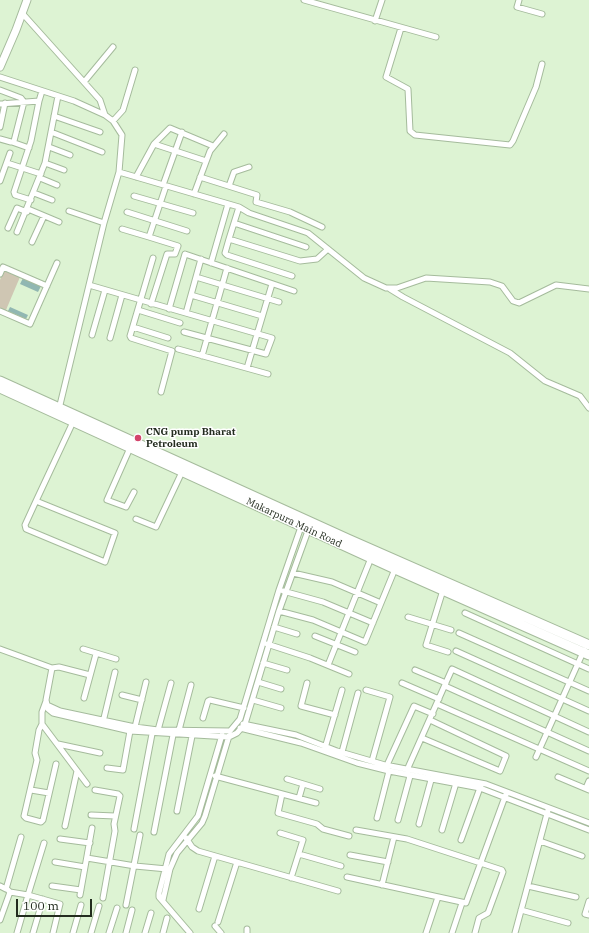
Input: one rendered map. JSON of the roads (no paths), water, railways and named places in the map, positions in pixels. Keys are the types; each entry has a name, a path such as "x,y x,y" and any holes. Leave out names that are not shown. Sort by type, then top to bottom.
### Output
{"highway":[{"name":"Makarpura Main Road","path":"0,381 58,411 306,524 394,569 587,649"},
{"name":"Makarpura Main Road","path":"0,388 58,411 74,422 182,472 306,524 348,539 587,649"}],"street":[{"path":"304,0 436,37"},
{"path":"375,21 382,0"},
{"path":"519,0 517,7 542,14"},
{"path":"0,67 22,13 24,1"},
{"path":"22,13 100,100 105,114"},
{"path":"401,28 386,77 408,89 410,131 414,135 510,145 536,86 542,64"},
{"path":"84,82 113,47"},
{"path":"113,121 123,110 135,70"},
{"path":"0,77 58,96 105,114 113,121 122,135 119,172 104,223 58,411"},
{"path":"0,90 21,98 24,102"},
{"path":"31,200 14,194 38,113 42,91"},
{"path":"17,232 45,163 58,96"},
{"path":"0,127 3,103 39,101"},
{"path":"12,142 24,102"},
{"path":"54,116 100,132"},
{"path":"136,177 154,144 170,128 213,146"},
{"path":"52,132 102,152"},
{"path":"149,237 182,132"},
{"path":"194,194 206,160 213,146 224,134"},
{"path":"0,139 28,148"},
{"path":"154,144 206,160"},
{"path":"49,146 70,155"},
{"path":"0,181 10,153"},
{"path":"7,163 22,168 57,185"},
{"path":"45,163 64,170"},
{"path":"229,186 234,172 249,167"},
{"path":"119,172 239,207 249,213 308,233 364,278 379,286 390,289 510,353 541,378 580,396 589,408"},
{"path":"200,177 257,195 256,202 290,212 322,227"},
{"path":"34,193 52,200"},
{"path":"134,196 193,213"},
{"path":"211,263 228,204"},
{"path":"239,207 225,253 227,255 292,276"},
{"path":"8,228 17,208 27,210 59,222"},
{"path":"69,211 104,223"},
{"path":"127,212 187,231"},
{"path":"32,242 44,216"},
{"path":"234,223 306,246"},
{"path":"122,229 178,246 175,254 167,254 151,304"},
{"path":"229,239 300,261 317,259 328,249"},
{"path":"169,309 185,254 294,291"},
{"path":"153,258 130,336 132,338 172,351 161,392"},
{"path":"186,313 201,259"},
{"path":"0,311 30,324 57,263"},
{"path":"0,274 3,267 47,286"},
{"path":"202,356 227,268"},
{"path":"196,277 279,302"},
{"path":"390,289 426,278 490,282 502,286 513,301 519,303 556,285 589,290"},
{"path":"246,368 272,284"},
{"path":"89,285 151,304 272,337 268,353 184,332"},
{"path":"92,335 105,290"},
{"path":"110,338 122,295"},
{"path":"191,295 262,316"},
{"path":"138,310 180,323"},
{"path":"133,327 168,338"},
{"path":"178,349 268,374"},
{"path":"36,501 115,533 104,562 26,529 25,525 36,501 74,422"},
{"path":"130,448 107,500 126,507 134,492"},
{"path":"136,519 156,527 182,472"},
{"path":"167,869 177,853 202,823 230,731 237,724 244,708 266,644 274,627 306,524"},
{"path":"103,722 130,731 152,734 221,738 229,737 243,726 253,700 263,664 266,644 279,590 306,524"},
{"path":"328,665 335,644 371,558"},
{"path":"279,611 313,620 365,642 394,569"},
{"path":"292,573 332,582 381,603"},
{"path":"279,590 349,612 373,623"},
{"path":"443,590 426,645 448,652"},
{"path":"465,613 589,670"},
{"path":"408,617 451,630"},
{"path":"274,627 297,634"},
{"path":"459,633 589,691"},
{"path":"315,636 355,652"},
{"path":"266,644 328,665 349,674"},
{"path":"0,649 52,668 59,667 90,675"},
{"path":"83,649 116,659"},
{"path":"536,757 563,699 569,682 587,649"},
{"path":"456,651 589,711"},
{"path":"84,698 96,654"},
{"path":"263,664 287,670"},
{"path":"52,668 47,702 48,709 53,713 158,730 230,731"},
{"path":"407,770 453,669 589,732"},
{"path":"415,670 589,751"},
{"path":"103,722 115,672"},
{"path":"135,727 146,682"},
{"path":"258,682 281,689"},
{"path":"158,730 171,683"},
{"path":"307,683 301,706 334,715"},
{"path":"402,683 438,702 589,771"},
{"path":"179,730 191,685"},
{"path":"325,748 342,690"},
{"path":"366,690 390,697 372,761"},
{"path":"342,752 358,693"},
{"path":"122,695 142,700"},
{"path":"203,718 210,700 244,708"},
{"path":"253,700 281,708"},
{"path":"47,702 42,712 42,724 39,730 35,753 37,760 25,817 41,822 43,820 56,764"},
{"path":"387,765 414,706 433,714"},
{"path":"422,738 500,771 506,756 430,720"},
{"path":"42,724 87,784"},
{"path":"237,724 296,735 325,748 389,771 430,780 456,782"},
{"path":"107,768 123,770 130,731"},
{"path":"190,933 163,900 169,854 198,816 223,732"},
{"path":"134,829 152,734"},
{"path":"154,832 173,735"},
{"path":"178,811 192,736"},
{"path":"58,744 100,753"},
{"path":"325,748 342,752 358,760 372,761 456,782 481,786 506,794 548,811 589,830"},
{"path":"65,826 77,771"},
{"path":"377,818 389,771"},
{"path":"210,775 316,803"},
{"path":"398,820 410,776"},
{"path":"558,776 587,789 589,781"},
{"path":"287,780 320,789"},
{"path":"419,824 430,780"},
{"path":"442,830 456,782"},
{"path":"299,798 303,784"},
{"path":"461,840 481,786"},
{"path":"31,790 49,793"},
{"path":"96,790 119,794 115,831 108,862 103,898"},
{"path":"282,794 278,813 317,824 323,829 349,836"},
{"path":"347,877 467,903 506,794"},
{"path":"203,799 209,801"},
{"path":"548,811 589,823"},
{"path":"515,933 548,811"},
{"path":"91,815 116,816"},
{"path":"52,886 80,893 92,828"},
{"path":"356,830 407,839 502,870 503,872 488,913 479,918 475,933"},
{"path":"280,833 303,840 292,878"},
{"path":"126,905 140,835"},
{"path":"184,835 194,848 215,856 338,891"},
{"path":"0,920 21,837"},
{"path":"382,885 394,837"},
{"path":"60,839 90,843"},
{"path":"540,841 582,856"},
{"path":"17,933 44,843"},
{"path":"299,854 341,866"},
{"path":"350,855 388,862"},
{"path":"199,909 215,856"},
{"path":"87,858 135,866 167,869"},
{"path":"55,862 85,867"},
{"path":"221,933 216,924 237,862"},
{"path":"0,886 8,890 60,904 53,933"},
{"path":"528,886 576,897"},
{"path":"426,933 438,897"},
{"path":"33,933 43,899"},
{"path":"589,901 585,914 589,915"},
{"path":"452,933 462,903"},
{"path":"74,933 81,905"},
{"path":"91,933 99,906"},
{"path":"109,933 117,908"},
{"path":"126,933 132,910"},
{"path":"521,910 568,923"},
{"path":"145,933 151,913"},
{"path":"163,933 167,918"}],"water":[{"path":"23,278 41,286 38,292 20,284"},
{"path":"10,307 28,315 26,319 8,311"}],"place":[{"name":"CNG pump Bharat Petroleum","path":"138,438"}]}
